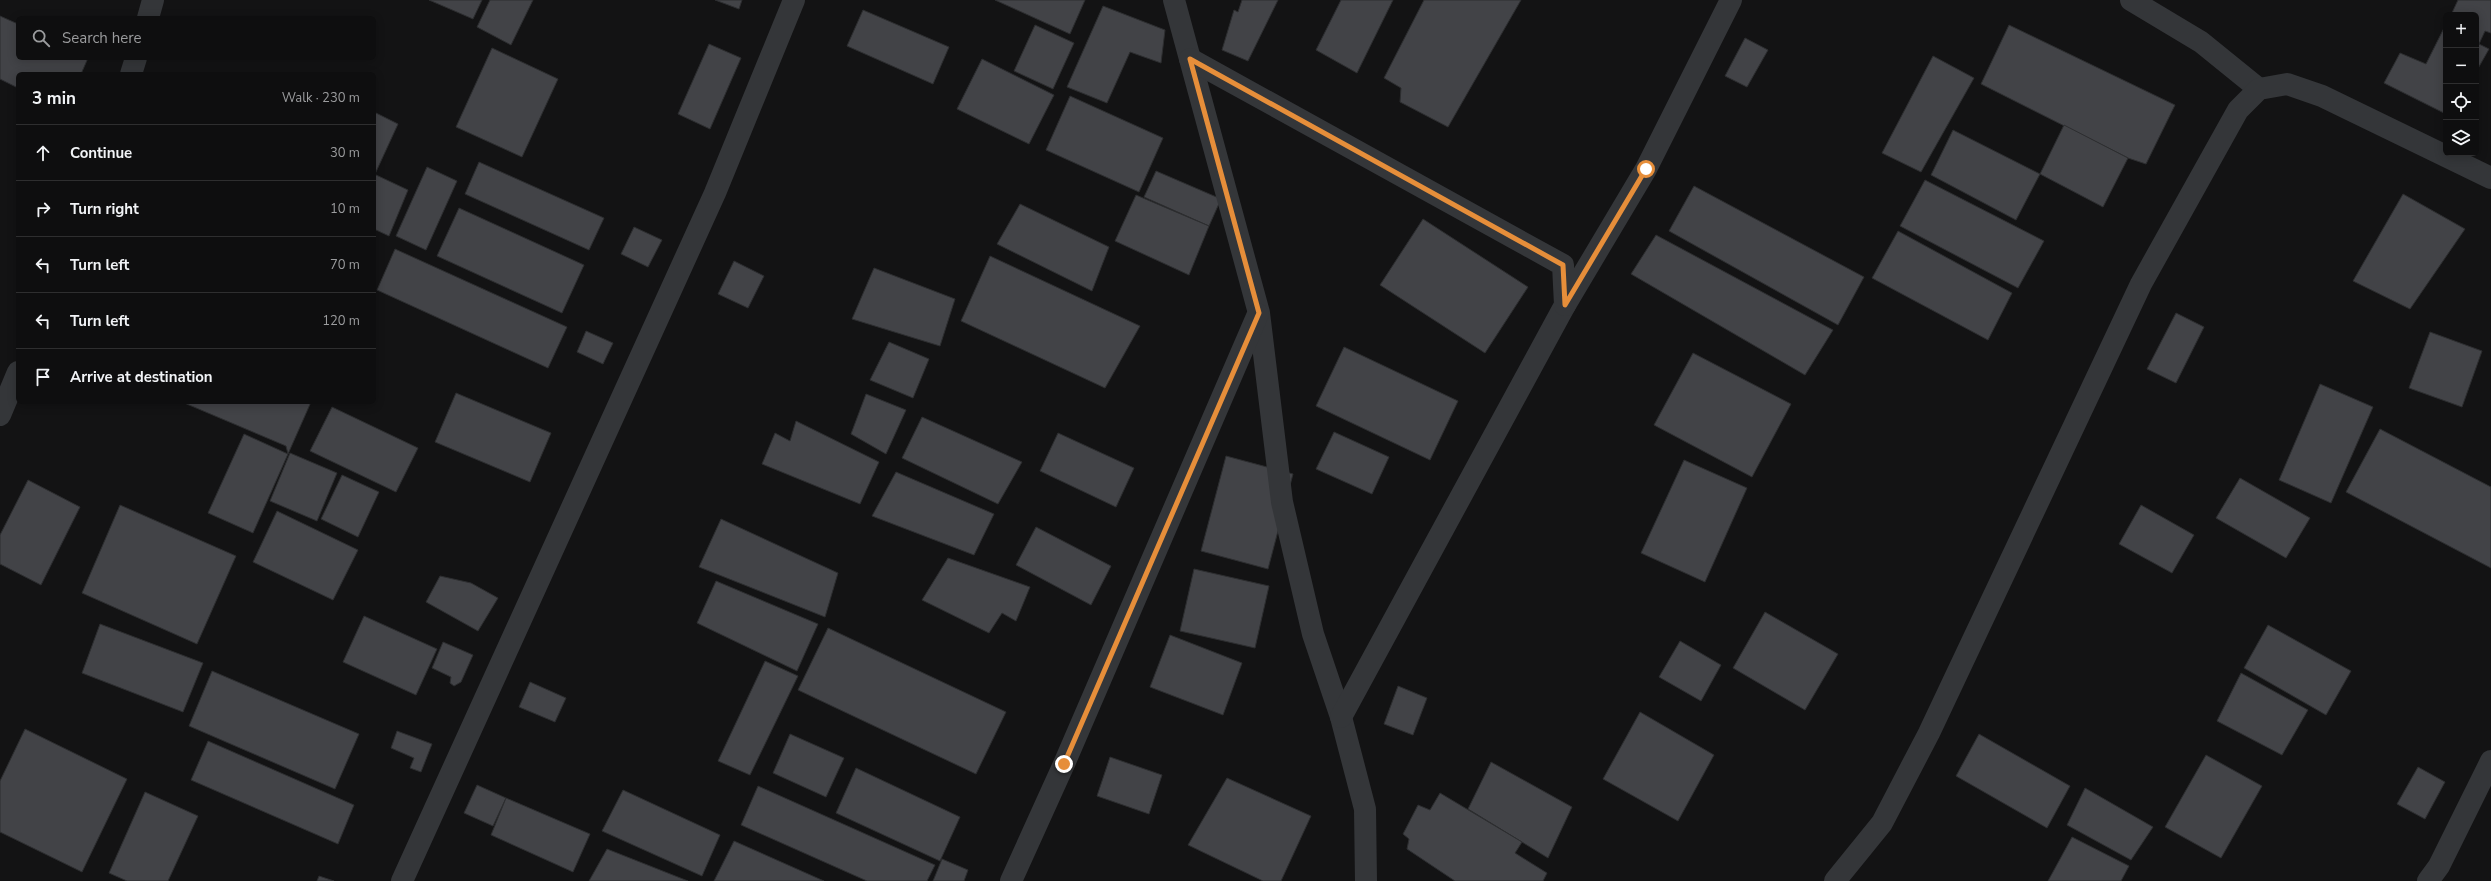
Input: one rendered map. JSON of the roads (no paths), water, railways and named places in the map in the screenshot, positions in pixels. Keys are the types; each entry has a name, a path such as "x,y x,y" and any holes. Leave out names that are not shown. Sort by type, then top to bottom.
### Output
{"street":[{"path":"149,16 153,0"},
{"path":"402,881 715,194 794,0"},
{"path":"1174,0 1259,313 1282,502 1313,634 1341,717 1365,808 1366,881"},
{"path":"1341,717 1565,305 1646,169 1731,0"},
{"path":"2132,0 2201,42 2260,89"},
{"path":"1190,59 1563,265 1565,305"},
{"path":"132,72 135,60"},
{"path":"1836,881 1882,823 1928,733 2141,284 2238,110 2260,89 2287,84 2322,96 2491,178"},
{"path":"1011,881 1064,764 1259,313"},
{"path":"0,415 16,377"},
{"path":"2428,881 2439,866 2491,761"}]}
